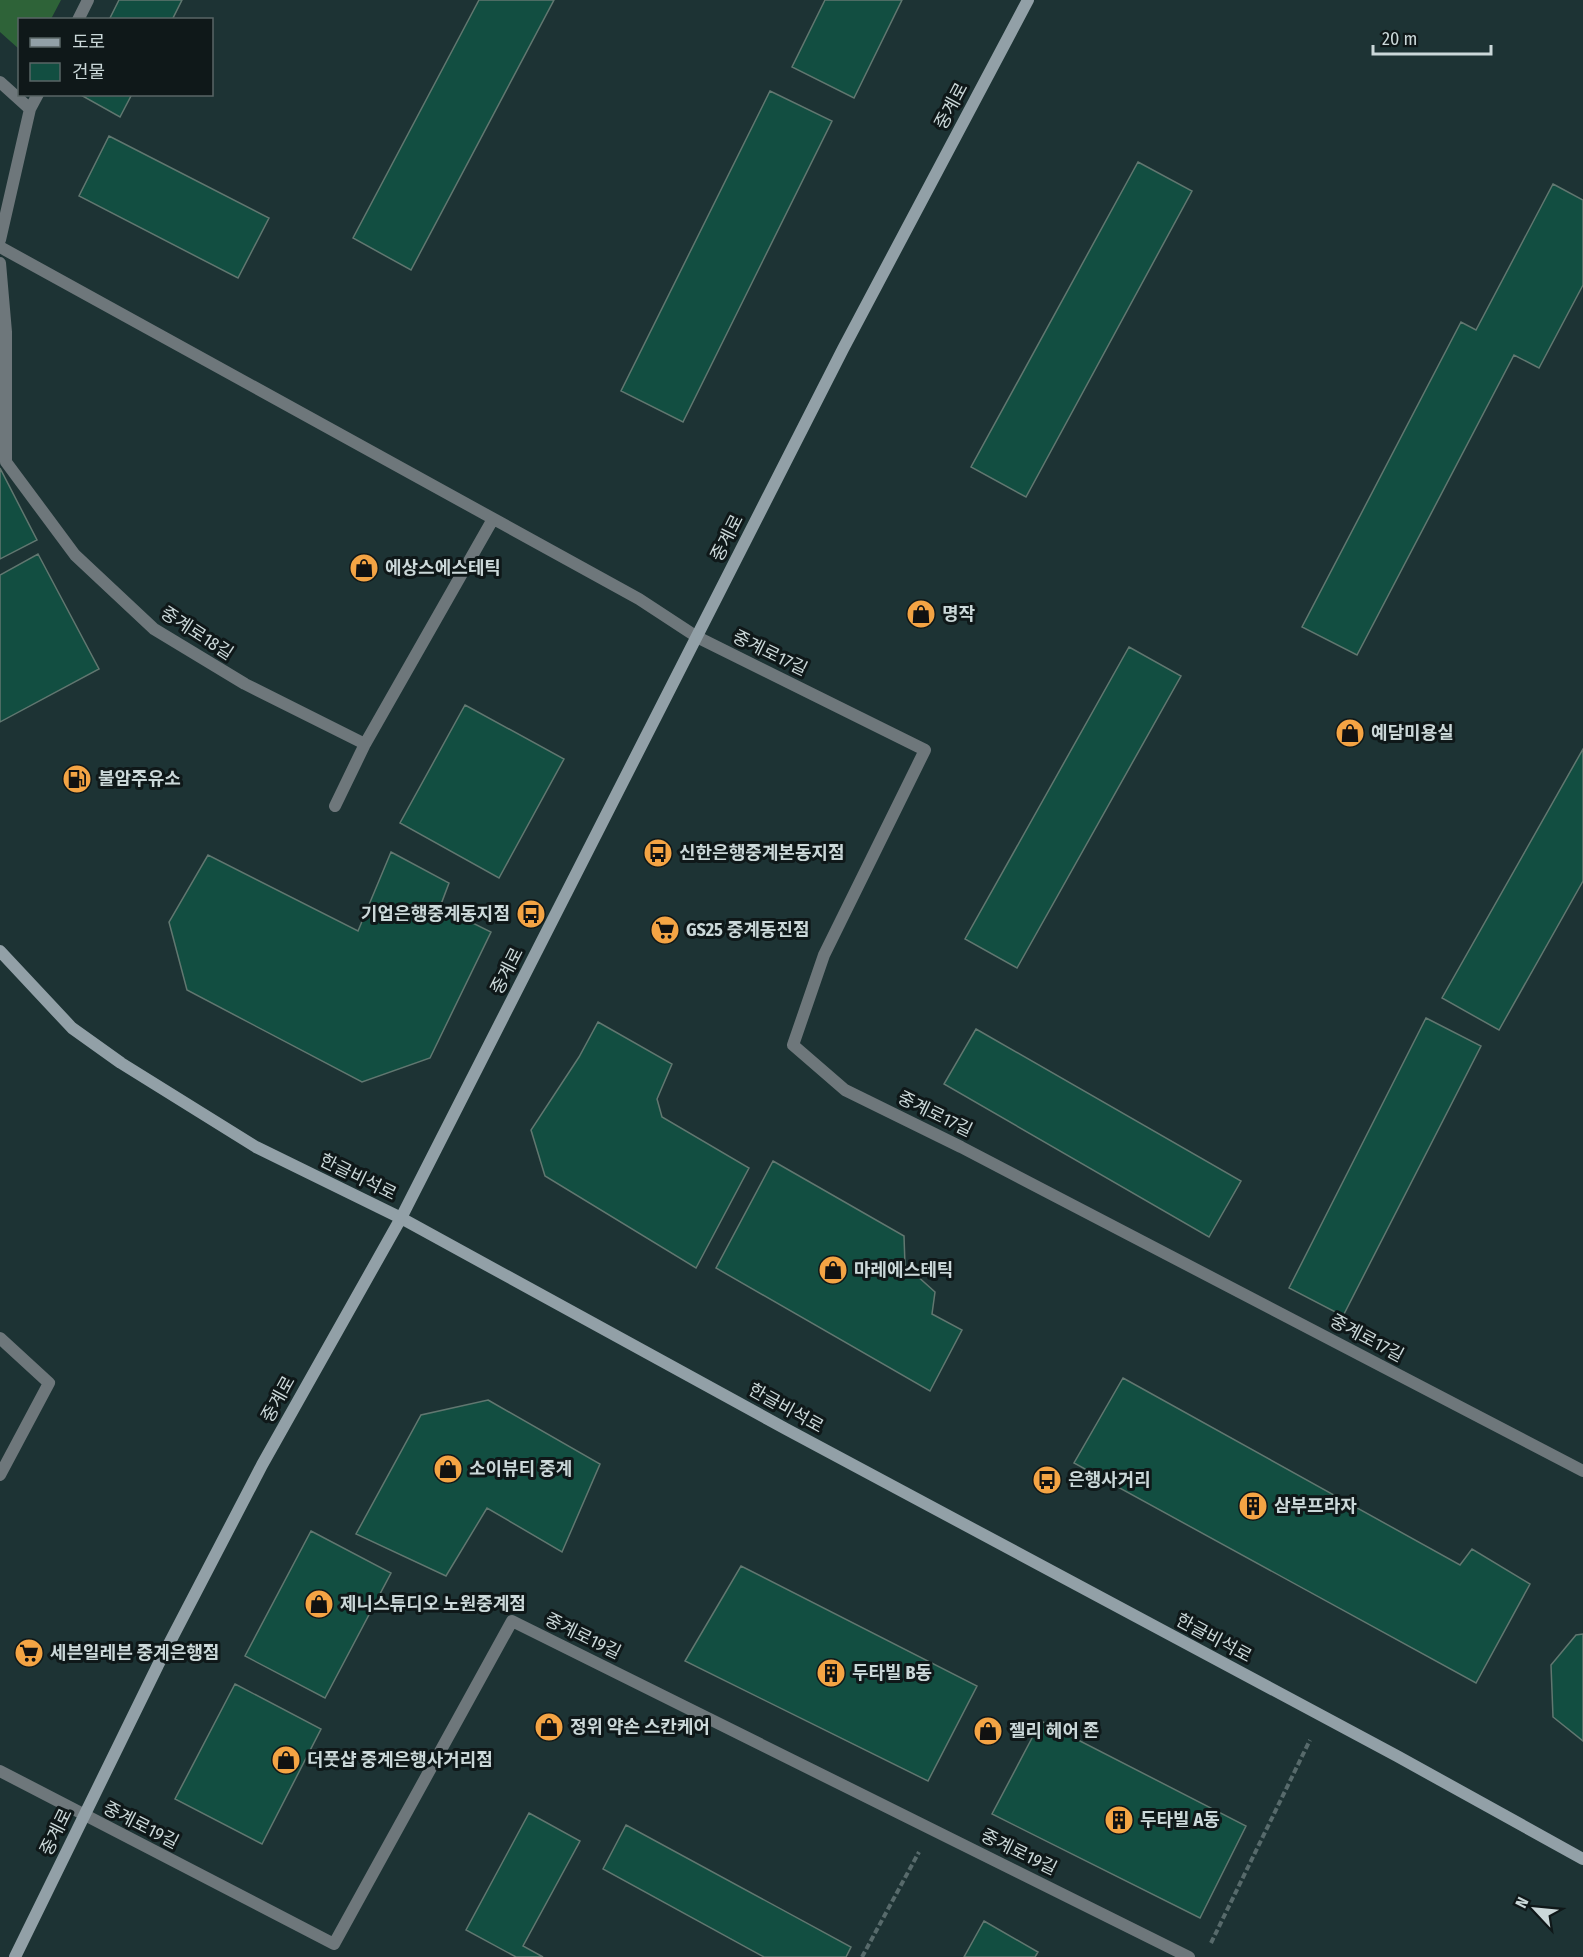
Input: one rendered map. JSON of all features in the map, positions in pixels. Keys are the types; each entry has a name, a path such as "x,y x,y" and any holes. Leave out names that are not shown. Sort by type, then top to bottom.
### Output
{"street":[{"path":"79,18 88,0"},
{"name":"중계로","path":"15,1957 158,1665 262,1465 401,1218 843,349 1028,0"},
{"path":"0,82 30,109"},
{"path":"0,240 30,109 37,96"},
{"path":"0,247 639,599 697,637"},
{"name":"중계로18길","path":"0,264 6,332 6,462 75,555 154,629 245,684 365,744"},
{"path":"335,806 365,744 493,519"},
{"name":"중계로17길","path":"697,637 925,750 824,955 793,1045 845,1090 961,1147 1583,1471"},
{"name":"한글비석로","path":"0,951 72,1028 121,1063 256,1147 401,1218 786,1429 1322,1716 1583,1859"},
{"path":"0,1338 49,1383 0,1475"},
{"name":"중계로19길","path":"84,1815 334,1944 512,1621 1189,1957"},
{"path":"0,1771 84,1815"}],"path":[{"path":"1209,1947 1322,1716"},
{"path":"862,1957 931,1829"}],"green space":[{"path":"0,0 61,0 52,18 18,18 18,48 0,32"}],"building":[{"path":"119,0 182,0 173,18 110,18"},
{"path":"479,0 554,0 411,270 353,238"},
{"path":"825,0 902,0 854,98 792,67"},
{"path":"770,91 832,121 683,422 621,391"},
{"path":"83,96 131,96 120,117"},
{"path":"109,136 269,218 238,278 79,196"},
{"path":"1138,162 1192,191 1026,497 971,467"},
{"path":"1553,184 1583,200 1583,285 1539,368 1514,355 1357,655 1302,627 1461,322 1476,330"},
{"path":"0,468 37,540 0,559"},
{"path":"38,554 99,669 0,722 0,575"},
{"path":"1129,647 1181,676 1017,968 965,939"},
{"path":"465,705 564,759 499,878 400,823"},
{"path":"1583,749 1583,881 1499,1030 1442,998"},
{"path":"391,852 449,883 440,907 491,932 430,1058 362,1082 187,990 169,922 208,855 358,931"},
{"path":"1426,1018 1481,1046 1343,1316 1289,1288"},
{"path":"598,1022 672,1064 657,1099 662,1117 749,1168 696,1268 545,1176 531,1130 579,1057"},
{"path":"976,1029 1241,1181 1209,1237 944,1084"},
{"path":"773,1161 904,1236 905,1265 935,1292 932,1314 962,1330 930,1391 716,1268"},
{"name":"삼부프라자","path":"1123,1378 1460,1565 1472,1549 1530,1584 1476,1683 1074,1463"},
{"path":"488,1400 600,1464 562,1552 487,1508 446,1576 356,1534 421,1415"},
{"path":"311,1531 391,1573 325,1698 245,1656"},
{"name":"두타빌 B동","path":"741,1566 977,1686 928,1781 685,1661"},
{"path":"1583,1634 1583,1741 1553,1717 1551,1665 1576,1635"},
{"path":"235,1684 321,1729 262,1844 175,1799"},
{"name":"두타빌 A동","path":"1041,1721 1246,1826 1200,1918 992,1814"},
{"path":"529,1813 580,1841 523,1946 543,1957 516,1957 466,1930"},
{"path":"626,1825 851,1947 846,1957 764,1957 603,1869"},
{"path":"984,1921 1038,1952 1035,1957 964,1957"}],"place":[{"name":"에상스에스테틱","path":"364,568"},
{"name":"명작","path":"921,614"},
{"name":"예담미용실","path":"1350,733"},
{"name":"불암주유소","path":"77,779"},
{"name":"신한은행중계본동지점","path":"658,853"},
{"name":"기업은행중계동지점","path":"531,914"},
{"name":"GS25 중계동진점","path":"665,930"},
{"name":"마레에스테틱","path":"833,1270"},
{"name":"소이뷰티 중계","path":"448,1469"},
{"name":"은행사거리","path":"1047,1480"},
{"name":"삼부프라자","path":"1253,1506"},
{"name":"제니스튜디오 노원중계점","path":"319,1604"},
{"name":"세븐일레븐 중계은행점","path":"29,1653"},
{"name":"두타빌 B동","path":"831,1673"},
{"name":"정위 약손 스칸케어","path":"549,1727"},
{"name":"젤리 헤어 존","path":"988,1731"},
{"name":"더풋샵 중계은행사거리점","path":"286,1760"},
{"name":"두타빌 A동","path":"1119,1820"}]}
